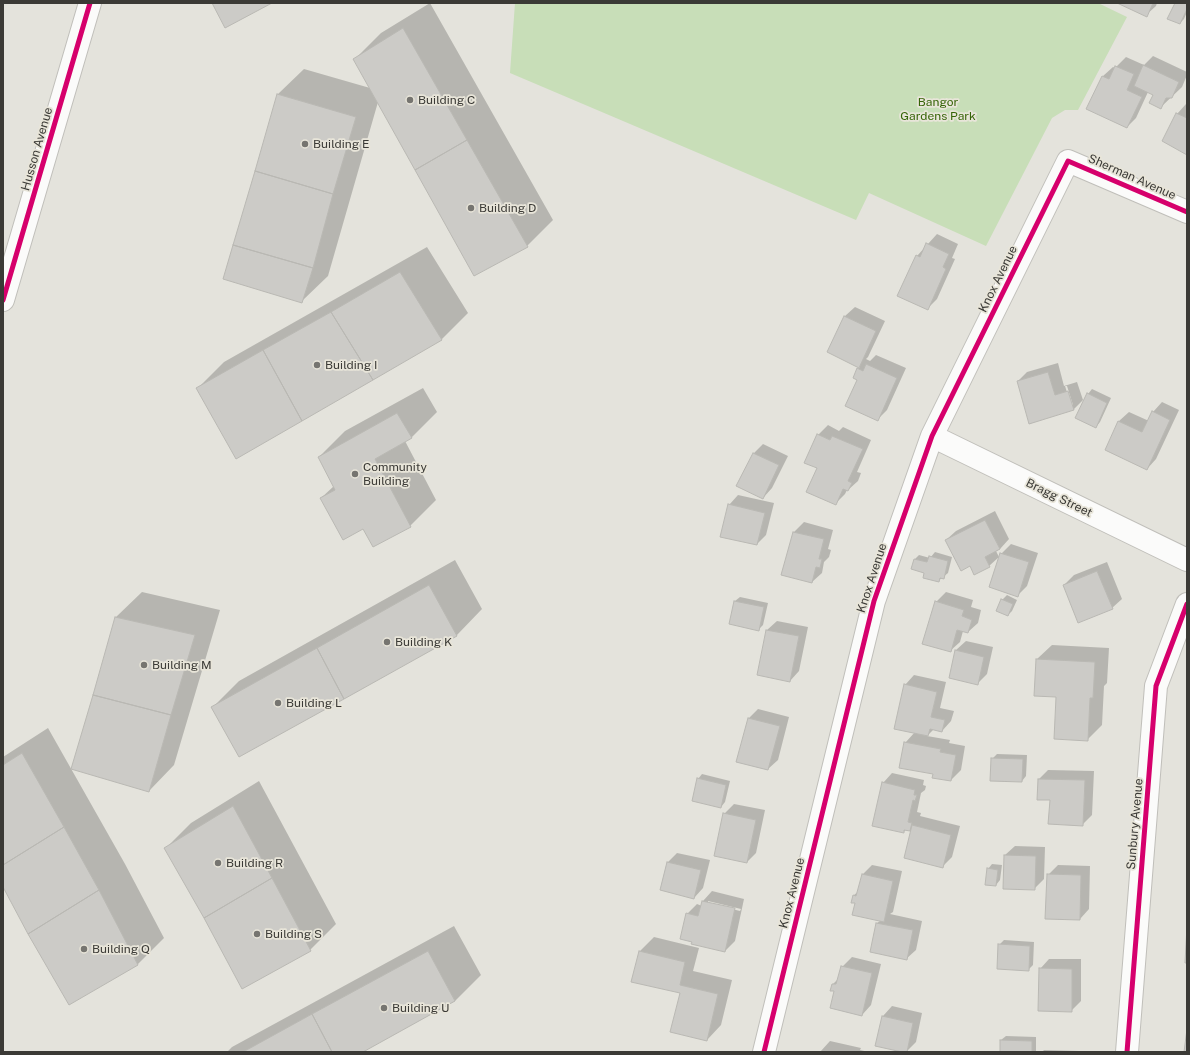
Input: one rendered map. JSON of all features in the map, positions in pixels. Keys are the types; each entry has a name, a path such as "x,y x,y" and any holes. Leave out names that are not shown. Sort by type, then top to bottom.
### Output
{"street":[{"name":"Husson Avenue","path":"3,300 90,3"},
{"name":"Sherman Avenue","path":"1068,160 1187,212"},
{"name":"Knox Avenue","path":"764,1052 874,601 932,436 1068,160"},
{"name":"Bragg Street","path":"932,436 1187,560"},
{"name":"Sunbury Avenue","path":"1127,1052 1156,686 1187,604"}],"green space":[{"name":"Bangor Gardens Park","path":"515,3 1098,3 1127,17 1078,110 1065,110 1052,118 986,246 869,193 856,220 510,73"}],"building":[{"path":"212,3 272,3 225,28"},
{"path":"1117,3 1153,3 1147,17"},
{"path":"1175,3 1187,3 1187,9 1180,24 1167,19"},
{"name":"Building C","path":"403,28 467,140 415,170 353,59"},
{"path":"1143,65 1179,82 1172,98 1166,98 1161,109 1149,103 1153,95 1134,86"},
{"path":"1115,66 1134,74 1127,90 1142,97 1127,128 1086,109 1102,76 1109,79"},
{"name":"Building E","path":"277,94 356,117 333,194 255,171"},
{"path":"1176,113 1187,118 1187,155 1162,141"},
{"name":"Building D","path":"467,140 528,247 474,276 415,170"},
{"path":"255,171 333,194 313,268 233,245"},
{"path":"926,243 949,254 943,267 946,269 928,310 897,296 916,255 920,257"},
{"path":"233,245 313,268 302,303 223,279"},
{"path":"400,272 442,340 373,380 331,312"},
{"name":"Building I","path":"331,312 373,380 302,421 263,350"},
{"path":"844,316 876,331 859,368 827,352"},
{"path":"263,350 302,421 236,459 196,388"},
{"path":"866,364 897,378 878,421 845,406 857,380 853,378 857,368 863,371"},
{"path":"1048,372 1055,395 1068,391 1074,410 1029,424 1017,381"},
{"path":"1087,393 1107,403 1096,428 1075,418"},
{"path":"1152,411 1170,420 1147,470 1105,450 1118,421 1142,432"},
{"name":"Community Building","path":"397,413 412,438 375,459 411,527 373,547 363,529 343,540 320,498 335,490 318,457"},
{"path":"817,434 830,440 832,436 863,449 848,481 852,483 848,491 843,489 836,505 806,492 817,468 804,463"},
{"path":"753,453 779,465 763,499 736,486"},
{"path":"728,504 765,513 757,545 720,537"},
{"path":"985,520 1000,549 985,557 990,567 974,575 970,566 961,571 945,540"},
{"path":"793,532 824,539 819,559 822,559 820,568 816,567 812,583 781,575"},
{"path":"1000,553 1029,562 1018,597 989,587"},
{"path":"929,556 948,561 944,579 940,578 939,582 923,578 924,573 911,569 914,559 927,562"},
{"path":"1097,571 1113,609 1078,623 1063,585"},
{"name":"Building K","path":"429,585 457,636 344,699 317,648"},
{"path":"1001,599 1013,604 1008,616 996,611"},
{"path":"734,601 764,607 759,631 729,624"},
{"path":"935,601 964,610 962,616 972,620 968,633 957,630 951,652 922,644"},
{"name":"Building M","path":"115,617 195,635 171,715 93,695"},
{"path":"766,630 799,636 790,682 757,675"},
{"name":"Building L","path":"317,648 344,699 239,757 211,707"},
{"path":"955,650 984,657 978,685 949,678"},
{"path":"1036,659 1095,662 1093,698 1090,698 1088,741 1054,739 1056,697 1034,696"},
{"path":"904,684 937,692 931,717 945,720 942,732 930,729 928,736 894,729"},
{"path":"93,695 171,715 149,792 71,769"},
{"path":"748,718 780,726 768,770 736,762"},
{"path":"904,742 941,749 940,752 956,755 951,781 932,778 933,774 899,768"},
{"path":"22,753 64,827 3,865 3,765"},
{"path":"991,758 1023,759 1022,782 990,781"},
{"path":"697,778 726,785 721,808 692,801"},
{"path":"1038,779 1085,780 1083,826 1048,824 1050,800 1037,800"},
{"path":"882,782 915,790 914,795 917,795 915,801 913,800 908,822 912,823 910,831 904,830 904,833 872,826"},
{"name":"Building R","path":"233,806 272,878 204,918 164,848"},
{"path":"723,813 756,820 747,863 714,856"},
{"path":"912,825 951,835 943,868 904,858"},
{"path":"64,827 99,890 28,934 3,887 3,865"},
{"path":"1004,855 1036,856 1035,890 1003,889"},
{"path":"667,862 701,870 694,899 660,890"},
{"path":"987,868 998,870 996,886 985,885"},
{"path":"862,874 893,881 884,922 852,915 855,903 851,903 853,895 856,896"},
{"path":"1047,874 1081,875 1080,920 1045,919"},
{"name":"Building S","path":"272,878 311,951 242,989 204,918"},
{"name":"Building Q","path":"99,890 138,965 69,1005 28,934"},
{"path":"702,901 735,908 725,952 691,944 692,942 680,939 686,913 698,916"},
{"path":"876,923 913,930 907,960 870,952"},
{"path":"1187,926 1187,963 1185,963"},
{"path":"998,944 1030,946 1029,971 997,969"},
{"name":"Building U","path":"428,951 455,1001 363,1052 332,1052 312,1014"},
{"path":"639,951 685,962 680,985 718,994 707,1041 670,1032 680,993 631,982"},
{"path":"841,966 872,973 862,1016 830,1008 834,991 830,991 832,984 836,984"},
{"path":"1039,968 1072,969 1072,1012 1038,1011"},
{"path":"312,1014 332,1052 243,1052"},
{"path":"882,1016 913,1023 907,1052 875,1046"},
{"path":"1187,1029 1187,1052 1184,1052"},
{"path":"1000,1040 1032,1041 1032,1052 1000,1052"}],"cycle path":[{"path":"3,300 90,3"},
{"path":"764,1052 874,601 932,436 1068,161 1187,212"},
{"path":"1127,1052 1156,686 1187,604"}],"place":[{"name":"Building C","path":"410,100"},
{"name":"Building E","path":"305,144"},
{"name":"Building D","path":"471,208"},
{"name":"Building I","path":"317,365"},
{"name":"Community Building","path":"355,474"},
{"name":"Building K","path":"387,642"},
{"name":"Building M","path":"144,665"},
{"name":"Building L","path":"278,703"},
{"name":"Building R","path":"218,863"},
{"name":"Building S","path":"257,934"},
{"name":"Building Q","path":"84,949"},
{"name":"Building U","path":"384,1008"}]}
